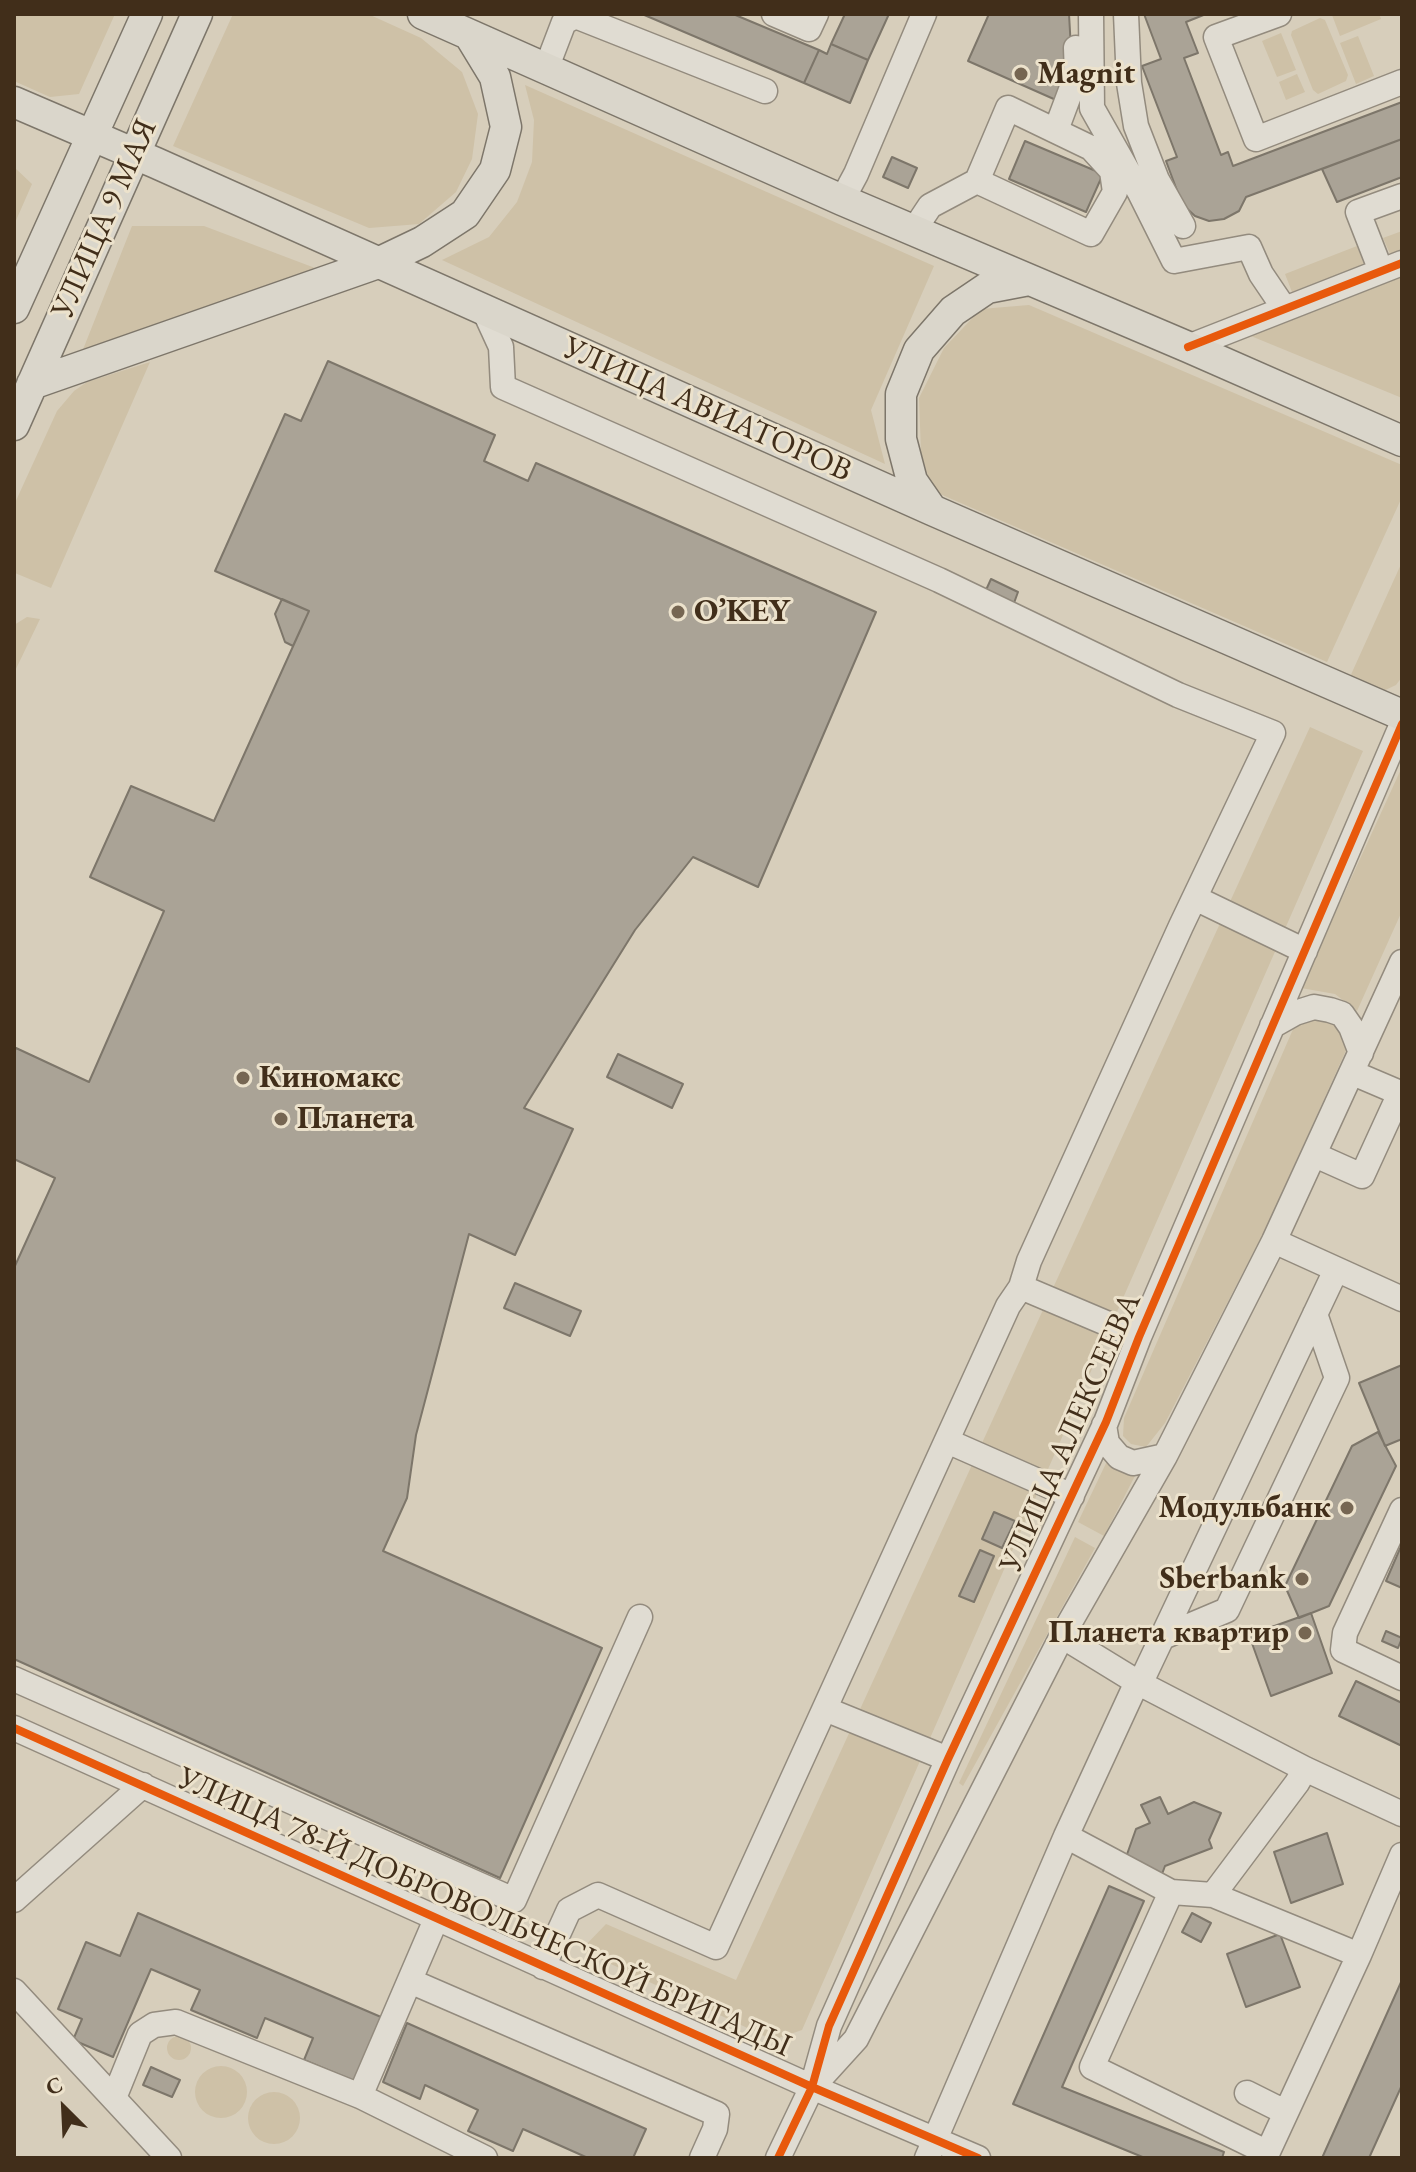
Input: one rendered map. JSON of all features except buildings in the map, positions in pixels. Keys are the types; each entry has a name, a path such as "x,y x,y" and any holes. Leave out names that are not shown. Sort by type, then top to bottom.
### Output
{"main road":[{"name":"УЛИЦА 9 МАЯ","path":"14,308 147,14"},
{"name":"УЛИЦА 9 МАЯ","path":"14,425 197,14"},
{"path":"423,14 842,200 1402,441"},
{"path":"32,384 378,263 422,242 465,214 495,170 506,127 495,77 470,36"},
{"name":"УЛИЦА АВИАТОРОВ","path":"14,102 1402,715"},
{"path":"932,510 912,481 901,439 901,394 919,350 953,311 987,288 1029,280"}],"street":[{"path":"774,14 809,29 816,14"},
{"path":"842,200 924,14"},
{"path":"1056,130 1077,74 1075,14"},
{"path":"1091,14 1092,108 1148,186 1183,226"},
{"path":"1126,14 1129,83 1136,126 1148,186 1174,261 1249,247 1261,274 1284,308"},
{"path":"1279,14 1216,37 1256,139 1402,82"},
{"path":"546,69 567,17 765,91"},
{"path":"1091,82 1129,83"},
{"path":"914,230 930,206 977,181 1008,108 1091,148 1112,171 1115,192 1091,234 977,181"},
{"path":"1188,347 1391,267 1358,212 1402,196"},
{"path":"484,310 501,347 503,387 939,580 1178,695 1273,733 716,1947 598,1895 569,1910 543,1967"},
{"name":"УЛИЦА АЛЕКСЕЕВА","path":"778,2158 812,2087 829,2026 948,1759 1104,1425 1402,724"},
{"path":"1195,898 1305,951"},
{"name":"УЛИЦА АЛЕКСЕЕВА","path":"812,2087 856,2039 1062,1636 1165,1456 1274,1241 1396,986 1402,962"},
{"path":"1272,1026 1314,1007 1342,1014 1351,1027 1357,1063 1400,1093 1362,1176 1315,1155"},
{"path":"1274,1241 1402,1299"},
{"path":"931,2148 1066,1836 1336,1270"},
{"path":"1021,1287 1139,1337"},
{"path":"1163,1637 1227,1610 1337,1378 1315,1314"},
{"path":"1104,1425 1107,1443 1119,1457 1133,1463 1165,1456"},
{"path":"947,1441 1072,1496"},
{"path":"1402,1510 1345,1633 1343,1650 1402,1678"},
{"path":"14,1679 514,1900 640,1617"},
{"path":"1062,1636 1138,1683 1305,1769 1402,1814"},
{"path":"825,1709 948,1759"},
{"name":"УЛИЦА 78-Й ДОБРОВОЛЬЧЕСКОЙ БРИГАДЫ","path":"14,1728 812,2087 931,2148 978,2158"},
{"path":"1213,1895 1305,1769"},
{"path":"14,1900 143,1785"},
{"path":"1066,1836 1171,1892 1213,1895 1359,1955"},
{"path":"1171,1892 1092,2067 1266,2155 1402,1855"},
{"path":"360,2096 437,1917"},
{"path":"410,1981 717,2114 715,2129 702,2158"},
{"path":"14,1991 169,2158"},
{"path":"114,2098 140,2034 154,2025 176,2022 360,2096 485,2158"},
{"path":"1247,2093 1285,2112"}],"shaded area":[{"path":"14,14 115,14 79,94 50,97 14,81"},
{"path":"233,14 368,14 421,38 462,72 478,114 472,159 456,192 419,224 369,228 173,146"},
{"path":"1379,14 1381,19 1340,36 1332,15"},
{"path":"1320,18 1325,20 1348,75 1346,81 1318,94 1313,90 1291,35 1292,31"},
{"path":"1281,33 1296,70 1277,77 1262,41"},
{"path":"1358,36 1374,76 1356,84 1340,43"},
{"path":"1297,74 1305,92 1286,100 1279,82"},
{"path":"525,85 934,266 871,410 885,464 442,260 489,237 517,202 532,162 534,120"},
{"path":"14,167 32,184 14,225"},
{"path":"132,226 204,226 315,268 313,275 82,352"},
{"path":"1402,231 1402,252 1391,256 1383,238"},
{"path":"1357,246 1364,265 1292,292 1285,274"},
{"path":"1402,277 1402,398 1246,334"},
{"path":"1029,305 1402,465 1402,497 1327,662 940,494 930,483 921,452 919,398 944,348 981,309"},
{"path":"150,362 51,588 15,573 14,505 57,411 74,391 87,382"},
{"path":"1402,562 1402,677 1396,685 1379,693 1349,679"},
{"path":"27,617 40,619 14,673 14,625"},
{"path":"1310,727 1363,751 802,2030 773,2040 581,1950 606,1924 736,1980"},
{"path":"1402,767 1402,911 1357,1011 1335,994 1301,988"},
{"path":"1312,1013 1327,1015 1343,1028 1348,1046 1267,1226 1165,1423 1146,1447 1131,1444 1123,1436 1124,1418 1294,1027"},
{"path":"1109,1457 1138,1470 1104,1536 1078,1522"},
{"path":"1075,1537 1095,1548 963,1786 959,1783"},
{"path":"179,2036 188,2039 191,2048 188,2057 179,2060 170,2057 167,2048 170,2039"},
{"path":"221,2066 239,2074 247,2092 239,2110 221,2118 203,2110 195,2092 203,2074"},
{"path":"274,2092 292,2100 300,2118 292,2136 274,2144 256,2136 248,2118 256,2100"}],"cycle path":[{"path":"1188,347 1402,263"},
{"path":"778,2158 812,2087 829,2026 948,1759 1106,1422 1139,1337 1402,724"},
{"path":"14,1728 812,2087 978,2158"}],"place":[{"name":"Magnit","path":"1021,74"},
{"name":"O’KEY","path":"678,612"},
{"name":"Киномакс","path":"243,1078"},
{"name":"Планета","path":"281,1119"},
{"name":"Модульбанк","path":"1347,1508"},
{"name":"Sberbank","path":"1302,1579"},
{"name":"Планета квартир","path":"1305,1633"}]}
